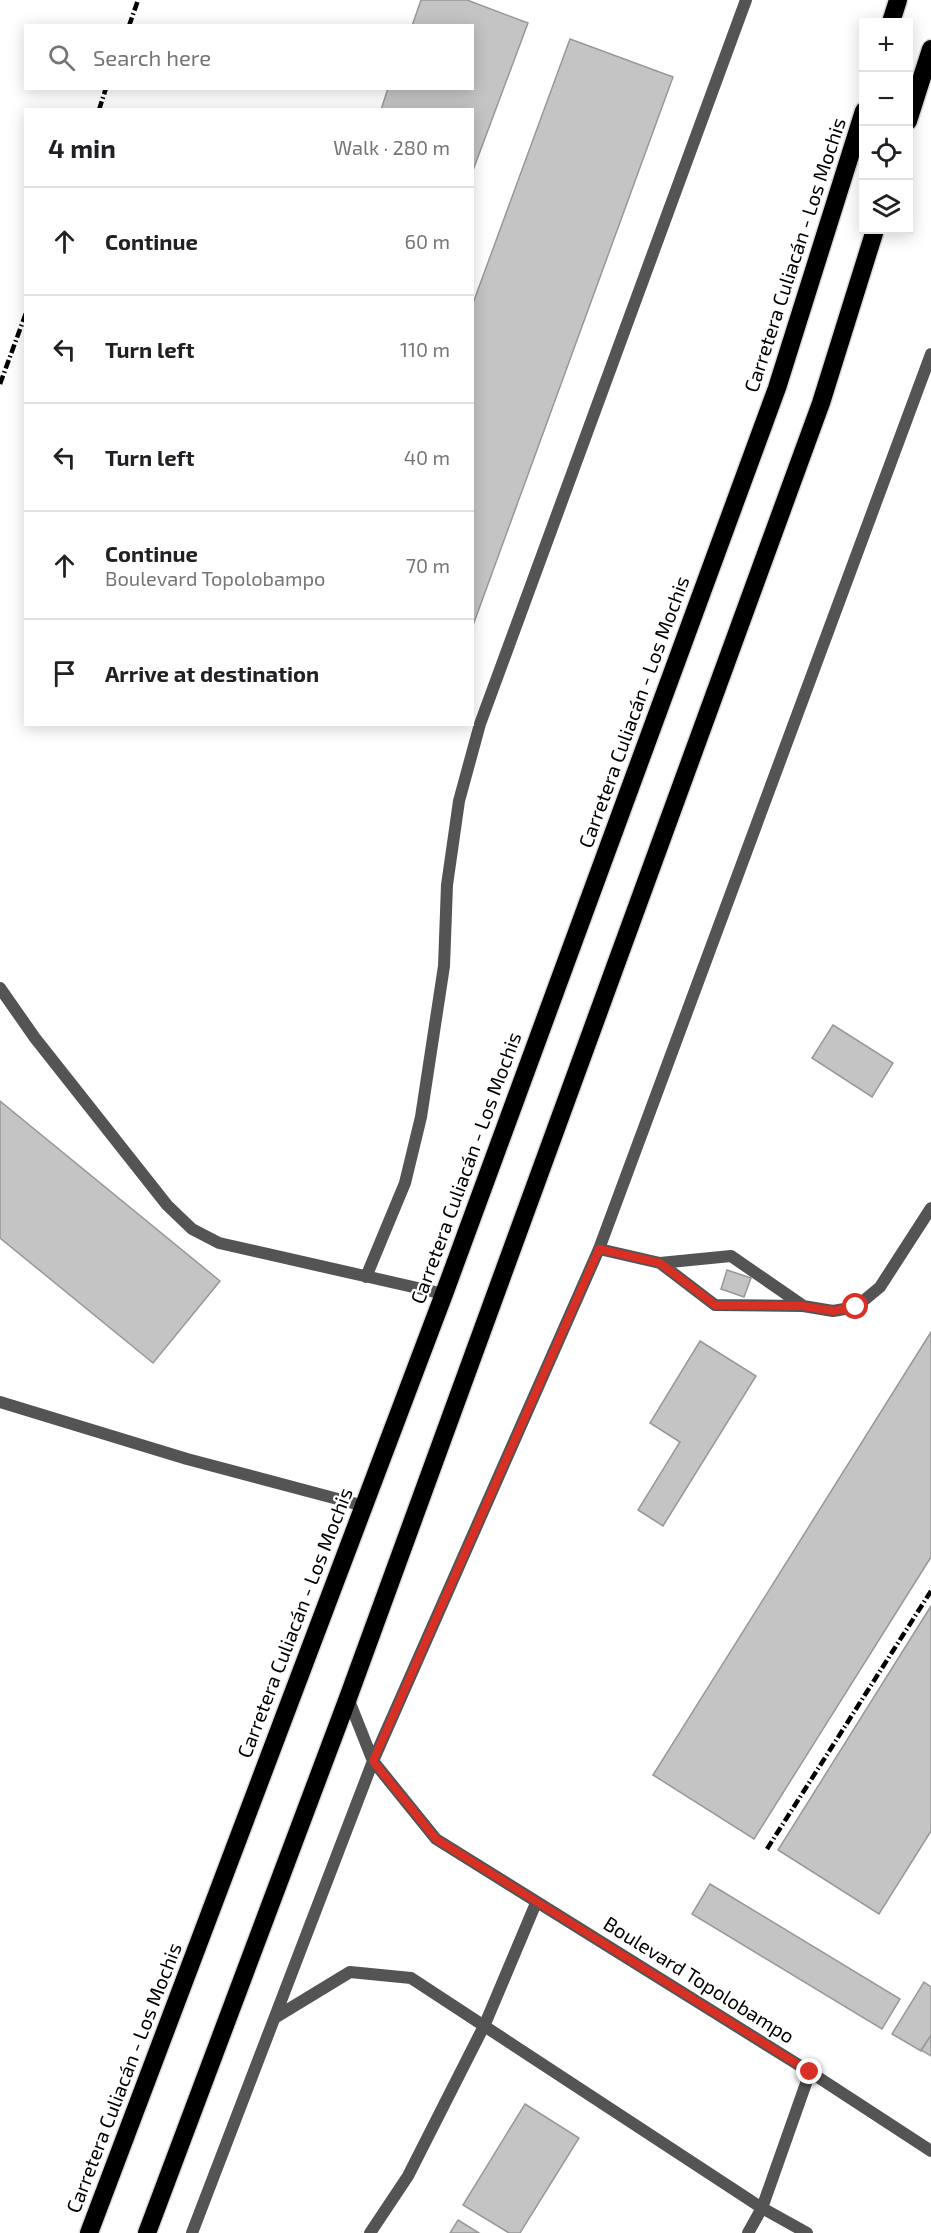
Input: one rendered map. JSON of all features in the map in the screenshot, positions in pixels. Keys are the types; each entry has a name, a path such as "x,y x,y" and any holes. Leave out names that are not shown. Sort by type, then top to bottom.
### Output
{"highway":[{"path":"892,18 898,0"},
{"path":"913,108 931,49"},
{"name":"Carretera Culiacán - Los Mochis","path":"89,2233 444,1294 777,388 859,126"},
{"path":"147,2233 348,1698 821,404 874,234"}],"street":[{"path":"366,1276 405,1184 422,1117 444,966 447,885 459,801 480,724 746,0"},
{"path":"192,2233 373,1761 599,1249 931,354"},
{"path":"0,988 35,1038 160,1195 192,1229 219,1243 444,1294"},
{"path":"660,1263 715,1305 803,1306 833,1311 856,1307 880,1287 931,1208"},
{"path":"599,1249 660,1263 731,1256 803,1306"},
{"path":"0,1402 187,1459 364,1506"},
{"name":"Boulevard Topolobampo","path":"348,1698 373,1761 436,1839 810,2072 931,2151"},
{"path":"370,2233 408,2176 485,2024 536,1903"},
{"path":"276,2017 350,1972 411,1978 485,2024 762,2208 807,2233"},
{"path":"748,2233 762,2208 810,2072"}],"building":[{"path":"421,0 467,0 528,23 474,168 474,108 382,108 387,90 474,90 474,24 413,24"},
{"path":"570,39 673,77 474,623 474,301"},
{"path":"833,1025 893,1063 872,1097 812,1058"},
{"path":"0,1101 220,1281 153,1363 0,1238"},
{"path":"727,1270 751,1278 744,1297 721,1289"},
{"path":"931,1332 931,1557 754,1839 653,1775"},
{"path":"700,1341 756,1376 663,1526 638,1510 680,1442 650,1423"},
{"path":"931,1606 931,1831 879,1914 778,1850"},
{"path":"710,1884 900,1999 882,2029 692,1914"},
{"path":"924,1982 931,1987 931,2035 921,2051 892,2034"},
{"path":"931,2035 931,2056 921,2050"},
{"path":"525,2104 579,2138 520,2233 509,2233 463,2205"},
{"path":"458,2220 479,2233 450,2233"}],"railway":[{"path":"130,24 138,0"},
{"path":"100,108 105,90"},
{"path":"0,384 24,318"},
{"path":"767,1849 931,1591"}],"route":[{"path":"810,2072 436,1839 373,1761 599,1249 660,1263 715,1305 803,1306 833,1311 856,1307"}]}
